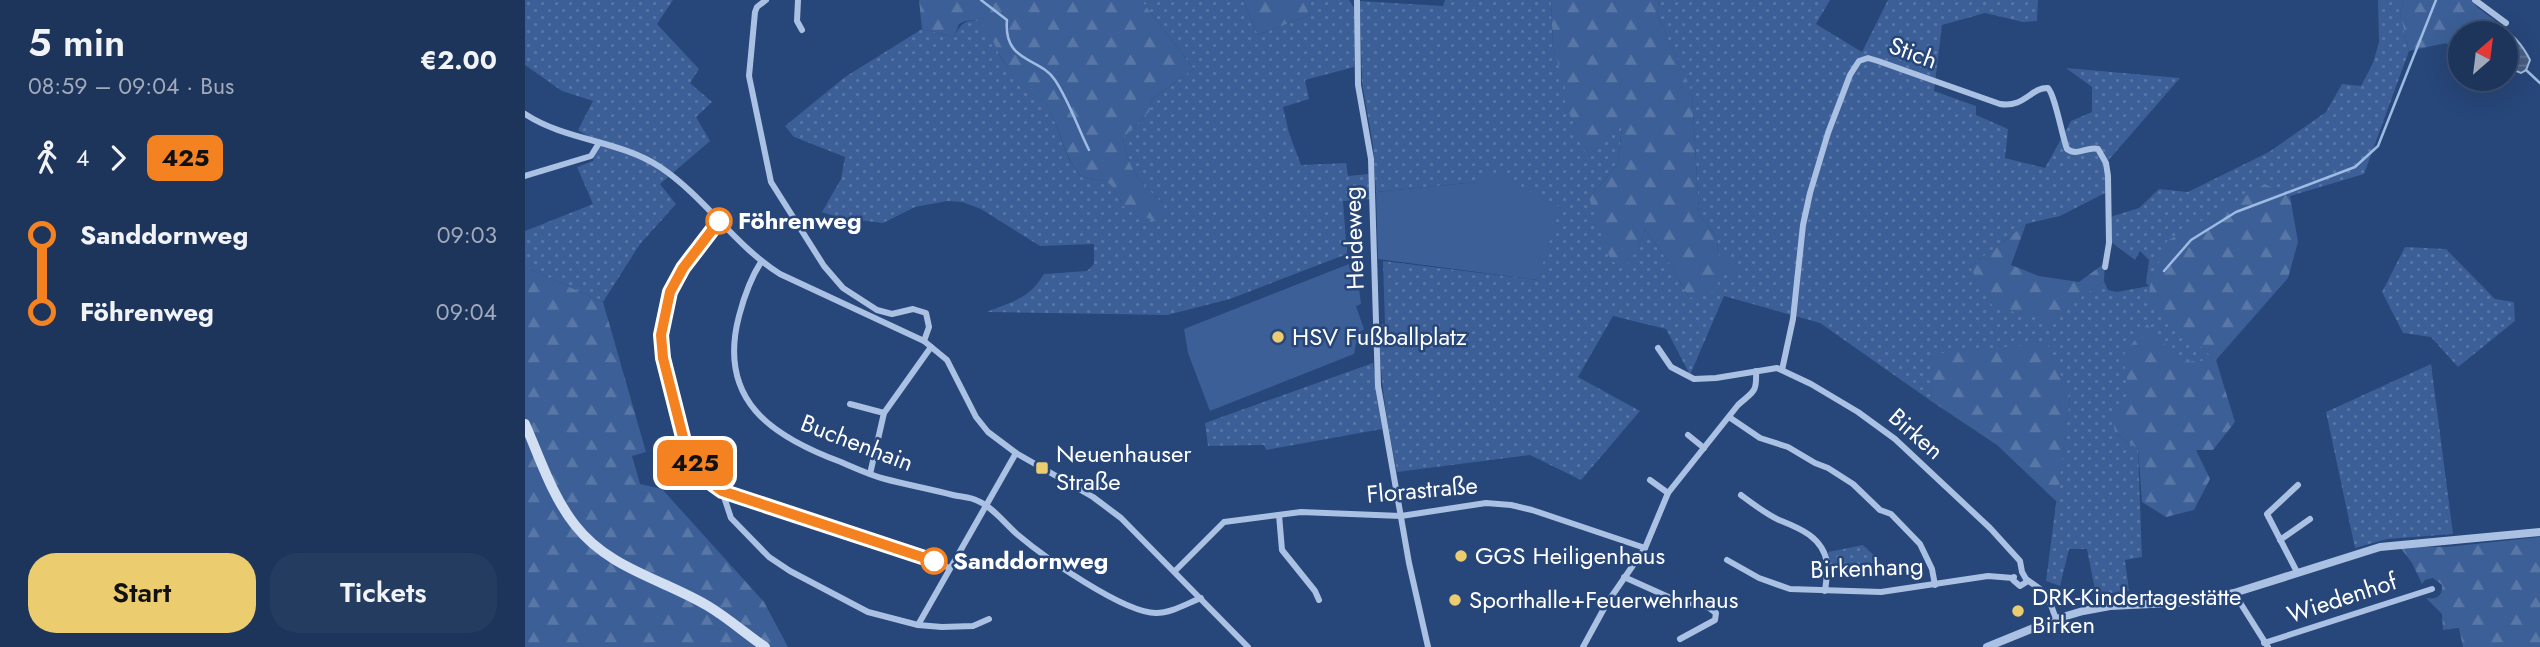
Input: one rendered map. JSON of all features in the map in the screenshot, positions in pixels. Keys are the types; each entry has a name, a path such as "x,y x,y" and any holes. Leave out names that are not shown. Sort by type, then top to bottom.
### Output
{"main road":[{"path":"525,424 551,486 567,514 593,544 617,562 707,606 765,647"}],"street":[{"path":"766,0 755,12 749,76 771,182 824,266 843,288 877,310 892,314 912,309 926,313 929,327 923,341"},
{"path":"798,0 797,21 801,30"},
{"name":"Heideweg","path":"1357,0 1358,85 1371,159 1378,386 1428,647"},
{"path":"2475,0 2503,21"},
{"name":"Stich","path":"1783,370 1793,319 1802,236 1810,193 1828,133 1850,75 1859,61 1868,58 2000,104 2017,104 2041,88 2048,89 2052,93 2067,149 2077,153 2098,149 2106,163 2109,243 2105,267"},
{"path":"525,114 542,125 637,155 658,166 680,182 761,262 780,274 923,341 947,360 981,424 996,439 1093,497 1121,518 1248,647"},
{"path":"525,176 590,156 599,143"},
{"path":"719,221 683,268 670,292 661,335 663,358 685,445 704,478 722,491 950,568"},
{"name":"Buchenhain","path":"761,262 745,296 734,334 734,361 741,389 755,411 778,432 802,447 870,474 979,501 985,505"},
{"path":"870,474 884,413 931,347"},
{"name":"Birken","path":"1658,348 1671,367 1694,379 1716,378 1770,368 1783,370 1838,399 1895,439 1990,528 2020,561 2022,572 2028,581 2047,594 2056,619"},
{"path":"1583,647 1624,577 1645,548 1668,493 1738,405 1755,392 1756,371"},
{"path":"850,404 884,413"},
{"path":"1729,417 1760,438 1789,447 1828,468 1853,484 1877,508 1891,514 1920,544 1932,569 1935,585"},
{"path":"1688,435 1704,448"},
{"path":"918,625 1016,453"},
{"path":"1650,480 1668,493"},
{"path":"2297,572 2267,514 2298,485"},
{"path":"722,491 731,517 769,557 868,612 918,625 973,626 989,619"},
{"path":"1741,495 1812,536 1823,550 1827,562 1825,591"},
{"name":"Florastraße","path":"1175,571 1224,522 1301,512 1401,516 1496,503 1532,510 1645,548"},
{"path":"985,505 1019,536 1048,557 1127,606 1157,613 1201,598"},
{"path":"1279,515 1282,550 1315,591 1319,600"},
{"path":"2280,540 2310,519"},
{"path":"1987,647 2056,619 2110,606 2191,603 2234,593 2380,547 2540,532"},
{"name":"Birkenhang","path":"1727,560 1773,585 1790,589 1881,592 1988,576 2013,578"},
{"path":"2022,572 2013,578 2020,586 2028,581"},
{"path":"1624,577 1673,599 1708,607 1716,612 1716,620 1680,639"},
{"name":"Wiedenhof","path":"2234,593 2266,645 2432,589"}],"green space":[{"path":"525,0 673,0 657,24 699,69 690,83 712,102 696,117 710,141 660,184 676,204 640,244 603,302 525,267 525,231 593,204 577,167 593,161 599,143 578,130 593,101 562,91 525,65"},
{"path":"919,0 1141,0 1194,69 1153,98 1149,112 1123,138 1131,166 1148,189 1163,203 1161,217 1156,222 1123,206 1111,185 1080,175 1069,158 1044,102 1007,65 982,25 976,21 959,24 954,37 922,29"},
{"path":"1141,0 1243,0 1258,35 1310,15 1302,0 1349,0 1355,9 1354,67 1305,80 1309,99 1283,107 1301,165 1346,163 1348,176 1369,174 1370,199 1343,201 1347,254 1230,299 1167,315 987,312 1026,295 1044,274 1087,271 1094,264 1094,244 1040,246 981,209 962,202 947,201 915,207 883,223 840,218 822,212 841,179 845,157 794,137 785,126 845,77 922,29 954,37 965,22 970,21 985,26 994,38 1003,61 1045,103 1069,158 1080,175 1111,184 1123,206 1163,203 1148,189 1131,166 1123,138 1149,112 1153,98 1194,69"},
{"path":"1243,0 1302,0 1310,15 1258,35"},
{"path":"1445,0 1551,0 1553,48 1566,84 1565,103 1588,156 1622,125 1618,164 1589,198 1639,247 1645,229 1670,264 1689,298 1714,271 1718,254 1717,237 1699,215 1692,93 1657,14 1659,0 1830,0 1816,24 1862,52 1888,0 2038,0 2037,21 2023,22 1985,13 1942,25 1934,91 1976,106 1976,115 2008,129 2005,158 2045,168 2071,121 2092,112 2092,87 2066,68 2180,78 2106,163 2107,192 2060,216 2026,224 1970,267 2048,320 2104,281 2108,290 2117,292 2149,286 2146,283 2149,260 2140,251 2135,260 2111,242 2110,219 2113,216 2139,208 2159,189 2188,192 2269,152 2326,112 2342,84 2361,86 2373,63 2379,42 2378,0 2404,0 2400,14 2409,51 2364,174 2290,196 2265,184 2216,361 2181,363 2132,402 2115,433 2138,449 2142,557 2125,560 2129,591 2096,595 2087,549 2069,549 2060,586 2046,581 2070,396 1933,354 1931,401 1820,323 1724,296 1690,375 1666,329 1613,316 1578,377 1640,411 1581,480 1530,455 1397,472 1380,363 1379,325 1385,324 1383,261 1538,280 1477,182 1376,192 1373,145 1362,83 1360,1 1443,6"},
{"path":"1551,0 1659,0 1657,14 1692,92 1699,215 1717,237 1718,254 1735,269 1733,277 1714,271 1720,289 1689,298 1670,264 1645,229 1639,247 1626,267 1611,261 1589,198 1618,164 1622,126 1587,157 1565,103 1565,84 1553,48"},
{"path":"2404,0 2472,0 2495,21 2448,21 2448,45 2409,51 2400,14"},
{"path":"1489,170 1560,207 1538,280 1378,259 1376,192 1477,182"},
{"path":"2265,184 2290,196 2298,242 2288,278 2216,360 2235,422 2213,450 2196,450 2210,479 2194,510 2166,517 2142,502 2138,449 2115,433 2112,411 2131,402 2123,356 2147,324 2181,362 2215,360 2149,300 2150,286 2167,241"},
{"path":"2026,224 2011,265 2039,276 2079,282 2105,263 2104,281 2049,320 1993,307 1970,267"},
{"path":"2405,247 2446,249 2495,299 2514,302 2515,321 2458,367 2431,337 2403,333 2382,292"},
{"name":"HSV Fußballplatz","path":"1349,264 1359,288 1361,304 1356,306 1364,329 1358,333 1354,354 1210,411 1188,353 1184,329"},
{"path":"525,267 603,302 646,452 632,456 640,484 662,489 764,602 788,647 525,647"},
{"path":"2047,343 2070,396 2057,502 1997,445 1931,401 1932,354"},
{"path":"1373,363 1382,429 1266,450 1264,445 1208,446 1205,423"},
{"path":"2431,364 2453,534 2387,539 2355,548 2326,412"},
{"path":"2540,537 2540,647 2463,647 2459,628 2443,630 2442,614 2426,598 2438,596 2442,585 2433,578 2422,584 2412,563 2400,547 2446,547"},
{"path":"1863,545 1879,560 1861,567 1829,565 1828,552"}],"shaded area":[{"path":"2518,41 2530,60 2526,70 2518,72"}],"waterway":[{"path":"981,0 1007,20 1007,34 1016,52 1041,67 1055,80 1089,150"},
{"path":"2164,271 2191,240 2236,212 2355,167 2378,146 2436,0"},
{"path":"2526,70 2540,83"}],"bus line":[{"name":"425","path":"719,221 683,268 670,292 661,335 663,358 685,445 704,478 722,491 934,561"}],"place":[{"name":"Föhrenweg","path":"719,221"},
{"name":"HSV Fußballplatz","path":"1278,337"},
{"name":"Neuenhauser Straße","path":"1042,468"},
{"name":"GGS Heiligenhaus","path":"1461,556"},
{"name":"Sanddornweg","path":"934,561"},
{"name":"Sporthalle+Feuerwehrhaus","path":"1455,600"},
{"name":"DRK-Kindertagestätte Birken","path":"2018,611"}]}
